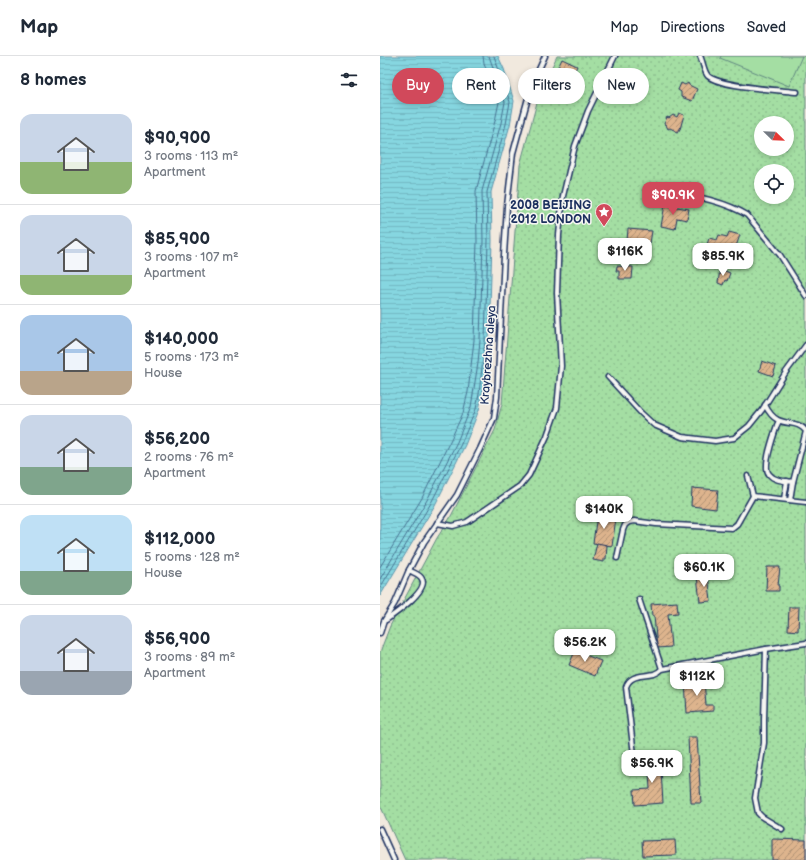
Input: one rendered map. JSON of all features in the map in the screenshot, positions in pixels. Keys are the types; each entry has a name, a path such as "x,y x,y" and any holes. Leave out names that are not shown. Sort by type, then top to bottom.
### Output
{"lane":[{"name":"Kraybrezhna aleya","path":"380,633 384,621 395,603 409,570 424,542 457,495 494,418 497,397 505,241 513,153 531,87 545,56"},
{"path":"437,523 454,526 467,522 520,486 529,475 547,436 557,408 561,366 557,293 559,235 563,196 575,146 588,111 615,56"},
{"path":"700,56 705,71 711,78 730,84 797,92"},
{"path":"660,192 685,193 704,198 747,215 780,255 806,296"},
{"path":"608,377 654,425 682,437 697,440 715,441 734,438 749,426 765,406 786,372 806,345"},
{"path":"765,406 779,421 802,426 806,431 790,500"},
{"path":"779,421 766,465 768,473 773,478 793,482"},
{"path":"617,558 623,530 625,525 629,522 634,521 656,524 732,528 737,524 753,496 748,476"},
{"path":"784,499 787,481"},
{"path":"753,496 806,502"},
{"path":"380,626 384,621 413,598 423,586 421,577 409,570"},
{"path":"639,599 662,670"},
{"path":"634,763 626,687 627,683 632,678 655,674 662,670 766,649 806,643"},
{"path":"766,649 764,743 755,798 758,813 782,829"},
{"path":"380,829 394,860"}],"green space":[{"path":"557,56 806,56 806,860 405,860 380,805 380,652 390,626 437,538 450,518 495,430 502,404 520,165 537,104 585,104 585,68 551,68"},
{"path":"721,56 802,56 789,86 720,58"}],"water":[{"path":"380,56 498,56 504,68 452,68 452,104 510,104 510,88 514,101 510,125 491,192 492,241 489,341 479,410 465,445 435,505 380,596"}],"building":[{"path":"562,59 577,66 576,68 558,68"},
{"path":"681,83 685,85 688,83 697,89 692,101 681,97 681,92 678,90"},
{"path":"679,113 684,115 678,132 670,128 668,129 664,124 667,117 669,118 673,115 677,117"},
{"path":"665,205 689,209 687,220 677,218 675,229 661,226"},
{"path":"628,229 652,231 650,243 627,241"},
{"path":"729,232 740,235 733,255 726,253 725,258 705,252 709,238 717,240 719,235 727,237"},
{"path":"617,266 633,267 632,279 619,279 619,271 616,271"},
{"path":"720,269 730,273 727,281 725,280 723,285 718,283"},
{"path":"762,361 776,366 773,376 759,371"},
{"path":"692,488 718,490 716,509 691,506"},
{"path":"597,515 616,518 612,546 593,543"},
{"path":"597,543 607,545 606,559 604,559 604,562 593,560"},
{"path":"767,567 780,567 778,586 779,591 766,591"},
{"path":"708,575 711,601 700,602 697,576"},
{"path":"677,602 678,613 668,614 671,647 657,648 654,616 652,616 651,604"},
{"path":"789,607 799,607 798,631 788,630"},
{"path":"575,651 601,661 595,676 569,665"},
{"path":"704,680 706,705 713,705 713,711 687,713 685,682"},
{"path":"688,737 697,737 701,803 691,803"},
{"path":"660,754 663,803 635,805 634,790 650,789 648,755"},
{"path":"772,839 806,840 806,860 772,860"},
{"path":"675,840 676,855 643,856 642,841"}],"place":[{"name":"2008 BEIJING 2012 LONDON","path":"604,227"}]}
